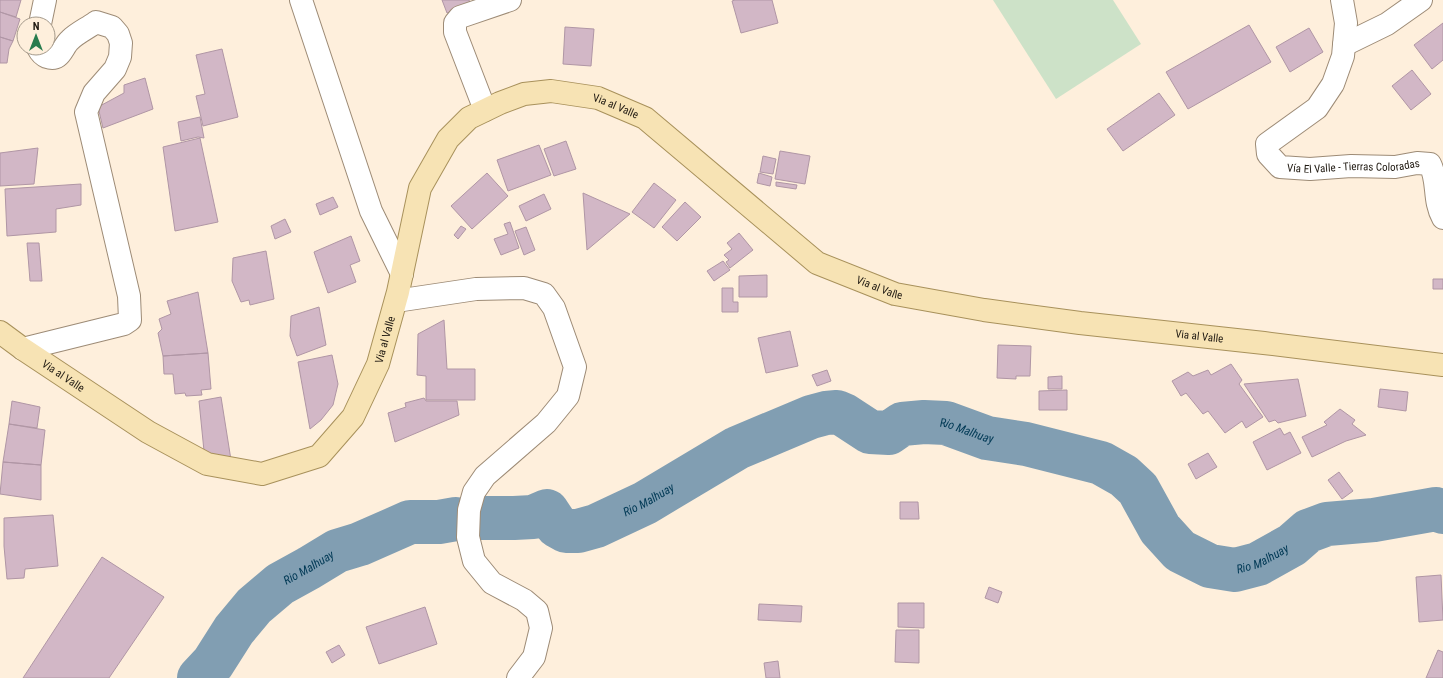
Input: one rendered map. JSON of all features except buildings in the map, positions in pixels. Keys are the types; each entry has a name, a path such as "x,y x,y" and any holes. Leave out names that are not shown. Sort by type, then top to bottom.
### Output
{"main road":[{"name":"Via al Valle","path":"0,332 23,349 148,432 207,464 262,474 319,456 352,417 378,364 396,301 420,188 448,139 469,118 500,103 524,94 551,91 598,98 645,118 816,263 895,294 984,310 1080,323 1264,343 1443,365"}],"street":[{"path":"41,16 44,0"},
{"path":"301,0 371,210 402,274"},
{"path":"485,110 455,32 455,23 460,17 510,0"},
{"name":"Vía El Valle - Tierras Coloradas","path":"1342,0 1346,23 1343,56 1332,84 1317,108 1267,144 1268,154 1280,167 1310,169 1351,166 1395,167 1417,163 1430,164 1435,174 1436,199 1443,218"},
{"path":"1344,45 1387,24 1421,0"},
{"path":"23,349 124,324 130,320 129,296 86,112 94,93 115,69 120,57 121,43 118,34 112,28 96,22 69,40 62,53 56,57 50,58 44,56"},
{"path":"396,301 476,289 524,288 544,294 554,308 575,367 568,396 546,423 485,476 474,492 469,510 468,538 474,561 492,583 524,600 537,611 542,628 534,657 518,678"}],"green space":[{"path":"993,0 1113,0 1141,44 1056,99"}],"waterway":[{"name":"Rio Malhuay","path":"474,518 533,517 547,511 557,526 566,531 578,531 596,526 645,503 737,448 811,417 837,412 870,432 889,433 902,424 924,422 946,423 987,438 1026,444 1101,463 1124,476 1138,489 1160,529 1180,551 1210,566 1235,570 1258,564 1292,545 1308,531 1327,524 1374,520 1436,509 1443,512"},
{"name":"Rio Malhuay","path":"199,678 213,663 234,630 254,606 280,584 337,551 360,544 410,522 439,522 456,519"}]}
